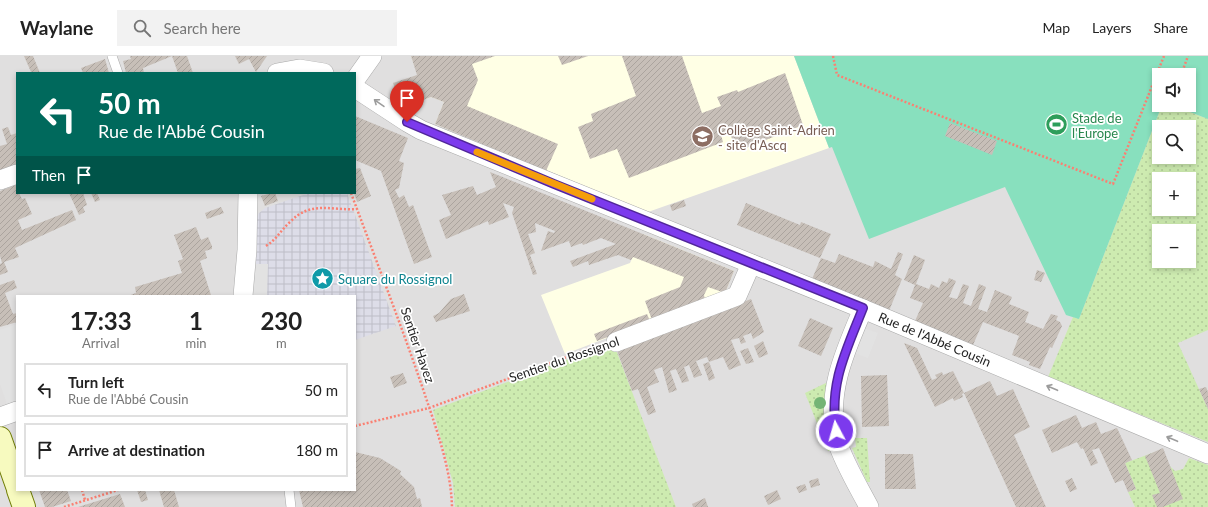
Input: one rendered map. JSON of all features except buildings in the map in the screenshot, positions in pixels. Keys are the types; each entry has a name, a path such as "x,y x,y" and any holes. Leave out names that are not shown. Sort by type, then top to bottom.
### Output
{"street":[{"path":"356,79 372,56"},
{"path":"279,69 299,69 318,72"},
{"name":"Rue de l'Abbé Cousin","path":"356,89 421,130 863,308 1208,454"},
{"path":"0,180 16,174"},
{"path":"243,295 247,250 248,194"},
{"name":"Sentier du Rossignol","path":"616,342 737,296 751,264"},
{"path":"863,308 840,364 835,386 834,410 836,436 840,449 868,507"},
{"path":"0,417 16,411"},
{"path":"0,438 16,483"},
{"path":"18,491 24,507"}],"lane":[{"path":"112,56 118,72"},
{"path":"289,491 291,507"}],"path":[{"path":"833,56 838,75 1113,184 1164,56"},
{"path":"1184,68 1188,56"},
{"name":"Sentier Havez","path":"351,194 401,324 429,408 451,485 452,507"},
{"path":"247,250 259,250 268,245 280,235 290,221 304,212 317,207 327,207 338,210 357,209"},
{"name":"Sentier du Rossignol","path":"356,426 429,408 614,339 616,342"},
{"path":"82,491 85,500"},
{"path":"64,507 115,491"}],"shaded area":[{"path":"0,56 1208,56 1208,507 0,507"},
{"name":"Collège Saint-Adrien - site d'Ascq","path":"411,56 794,56 829,148 648,212 435,124 444,102 431,97 426,99"},
{"name":"Square du Rossignol","path":"306,194 347,194 396,326 356,340 356,295 267,295 268,264 252,264 255,223 258,214 265,208"},
{"path":"643,234 734,271 725,293 565,354 541,295 630,263"},
{"path":"252,264 268,264 267,295 250,295"},
{"path":"16,324 16,404 8,407 0,384 0,330"},
{"path":"864,328 878,333 868,358 854,353"}],"green space":[{"path":"794,56 1208,56 1208,119 1190,112 1196,112 1196,68 1152,68 1152,112 1159,112 1156,120 1152,120 1152,131 1079,319 1066,315 1005,187 869,239 832,147 829,148"},
{"path":"1159,112 1190,112 1208,119 1208,330 1178,343 1208,409 1208,442 1048,377 1073,317 1079,319 1152,131 1152,164 1196,164 1196,120 1156,120"},
{"path":"613,342 676,507 455,507 453,483 433,410"},
{"path":"828,382 835,451 828,451 805,393"},
{"path":"855,438 867,438 870,482 867,482 852,448 856,447"},
{"path":"1155,452 1175,471 1183,469 1189,458 1208,465 1208,507 1135,507 1128,492 1136,489 1125,463"}],"slow traffic":[{"path":"477,152 592,199"}],"place":[{"name":"Stade de l'Europe","path":"1056,125"},
{"name":"Collège Saint-Adrien - site d'Ascq","path":"703,137"},
{"name":"Square du Rossignol","path":"323,279"}],"route":[{"path":"407,122 421,130 863,308 844,352 835,386 834,420 836,431"}]}
